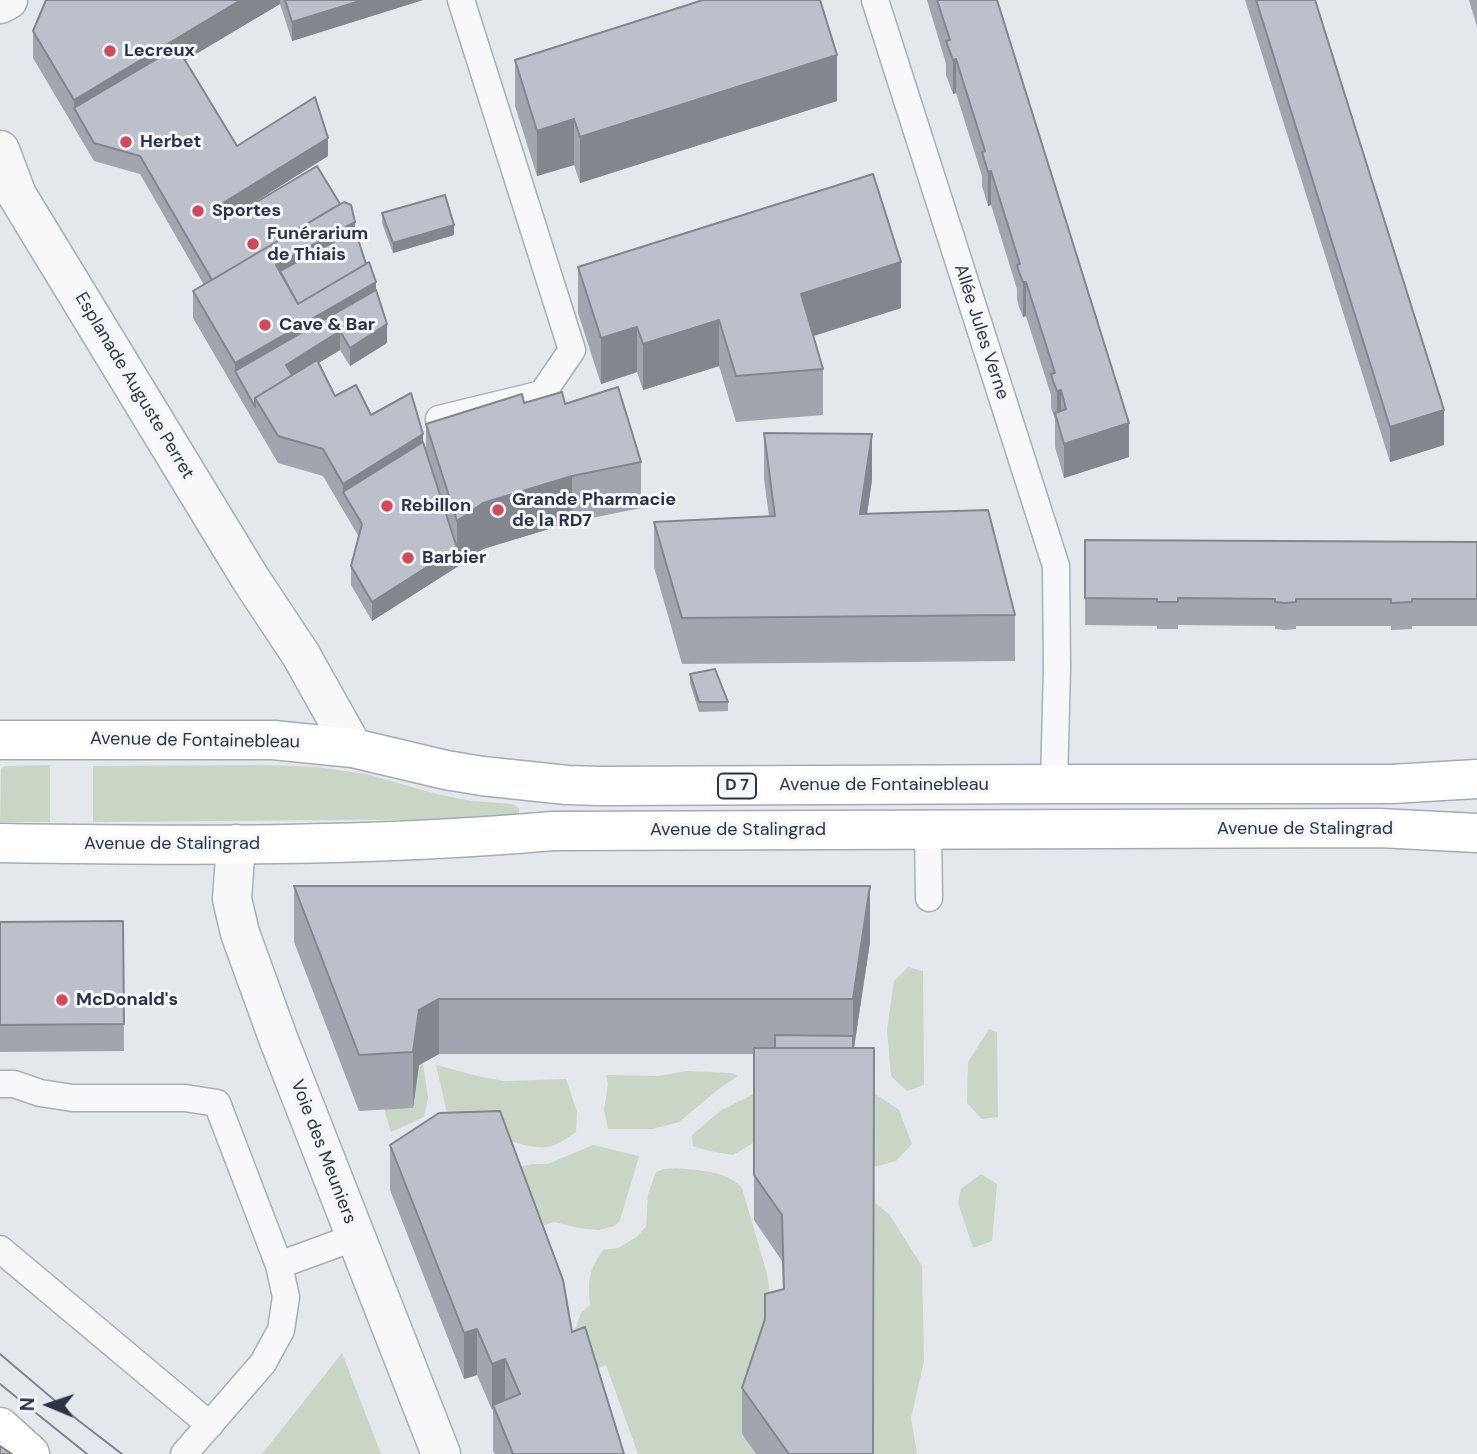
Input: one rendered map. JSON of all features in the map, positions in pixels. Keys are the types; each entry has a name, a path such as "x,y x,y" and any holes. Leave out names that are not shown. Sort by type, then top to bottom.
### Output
{"main road":[{"name":"Avenue de Fontainebleau","path":"0,740 273,740 353,748 446,770 567,785 1392,784 1477,779"},
{"name":"Avenue de Stalingrad","path":"0,843 236,844 411,841 554,831 1378,828 1477,833"},
{"path":"0,1427 30,1454"}],"street":[{"path":"0,4 8,0"},
{"name":"Esplanade Auguste Perret","path":"0,150 8,195 301,656 353,748"},
{"name":"Voie des Meuniers","path":"236,844 232,898 240,933 278,1038 441,1454"}],"lane":[{"path":"439,419 542,394 572,350 461,0"},
{"name":"Allée Jules Verne","path":"875,0 1056,566 1054,784"},
{"path":"928,830 929,898"},
{"path":"0,1084 14,1084 40,1093 73,1098 185,1098 218,1103 279,1265 286,1297 281,1330 263,1363 184,1454"},
{"path":"279,1265 356,1237"},
{"path":"0,1249 210,1425"}],"green space":[{"path":"50,765 50,822 0,822 1,769 5,766"},
{"path":"93,766 317,767 366,774 440,795 512,804 519,808 519,814 479,819 93,822"},
{"path":"908,967 923,971 924,1085 907,1091 891,1076 887,1030 894,981"},
{"path":"989,1029 997,1032 998,1117 982,1119 967,1103 968,1062"},
{"path":"423,1063 428,1098 424,1117 391,1132 384,1109 412,1108 419,1065"},
{"path":"436,1065 504,1081 566,1079 577,1112 576,1132 552,1146 528,1146 499,1137 447,1113"},
{"path":"688,1071 732,1073 738,1076 679,1122 653,1129 608,1129 604,1110 608,1084 606,1075 658,1076"},
{"path":"874,1093 899,1110 912,1144 896,1161 874,1167"},
{"path":"754,1094 755,1142 733,1155 693,1146 692,1135 720,1111"},
{"path":"593,1145 639,1156 620,1220 615,1226 599,1230 554,1222 536,1228 517,1167 548,1164"},
{"path":"677,1168 720,1175 736,1182 742,1188 767,1274 776,1337 742,1434 756,1454 638,1454 606,1365 585,1373 575,1329 581,1313 590,1305 589,1282 594,1264 603,1250 618,1248 637,1237 646,1226 648,1194 656,1172"},
{"path":"981,1174 997,1184 992,1241 973,1248 958,1203 961,1189"},
{"path":"875,1203 889,1214 922,1266 924,1361 911,1418 917,1454 874,1454"},
{"path":"342,1353 381,1454 262,1454"}],"building":[{"path":"46,0 241,0 74,100 33,31"},
{"path":"285,0 363,0 292,22"},
{"path":"703,0 820,0 837,55 580,137 574,119 537,131 515,60"},
{"path":"937,0 997,0 1129,423 1064,444 1055,413 1066,409 1061,390 1057,391 1053,381 1051,374 1055,373 1026,282 1023,282 1019,272 1017,265 1020,264 991,171 988,172 982,152 985,151 956,59 953,60 946,41 950,40"},
{"path":"1256,0 1315,0 1444,410 1390,427"},
{"path":"177,47 237,146 315,97 328,138 215,208 223,222 317,166 340,204 212,280 140,156 94,143 74,108"},
{"path":"873,174 901,262 801,294 823,369 736,376 719,320 643,344 637,327 601,338 578,267"},
{"path":"445,195 454,225 393,243 382,213"},
{"path":"344,202 351,205 355,222 276,265 298,304 369,262 376,282 235,363 193,291"},
{"path":"355,230 366,264 298,304 280,271"},
{"path":"376,290 387,324 350,348 340,331 286,365 292,375 255,398 255,407 235,371"},
{"path":"317,360 335,396 356,385 371,415 411,393 423,434 343,484 323,449 278,436 255,398"},
{"path":"618,387 641,462 572,476 483,503 457,521 426,424 522,394 524,403 562,392 565,404"},
{"path":"764,433 872,434 860,514 988,510 1015,615 682,618 654,522 775,516"},
{"path":"423,442 457,548 372,602 351,566 362,524 343,492"},
{"path":"1085,540 1477,542 1477,599 1412,599 1412,602 1391,603 1391,599 1296,599 1296,602 1285,603 1275,602 1275,599 1178,598 1178,602 1157,602 1157,599 1085,598"},
{"path":"715,669 728,702 699,702 690,674"},
{"path":"294,886 870,886 853,999 439,999 419,1010 413,1052 359,1055"},
{"name":"McDonald's","path":"123,921 124,1024 0,1025 0,922"},
{"path":"775,1035 853,1036 853,1048 775,1048"},
{"path":"754,1048 874,1048 873,1454 789,1454 742,1388 765,1319 765,1294 784,1289 782,1215 754,1175"},
{"path":"500,1111 563,1280 572,1332 585,1327 624,1454 513,1454 493,1405 520,1394 505,1359 492,1364 477,1329 464,1333 390,1145 439,1113"},
{"path":"0,1446 12,1454 0,1454"}],"tram line":[{"path":"0,1354 122,1454"},
{"path":"0,1384 87,1454"}],"place":[{"name":"Lecreux","path":"110,51"},
{"name":"Herbet","path":"126,142"},
{"name":"Sportes","path":"198,211"},
{"name":"Funérarium de Thiais","path":"253,244"},
{"name":"Cave & Bar","path":"265,325"},
{"name":"Rebillon","path":"387,506"},
{"name":"Grande Pharmacie de la RD7","path":"498,510"},
{"name":"Barbier","path":"408,558"},
{"name":"McDonald's","path":"62,1000"}]}
